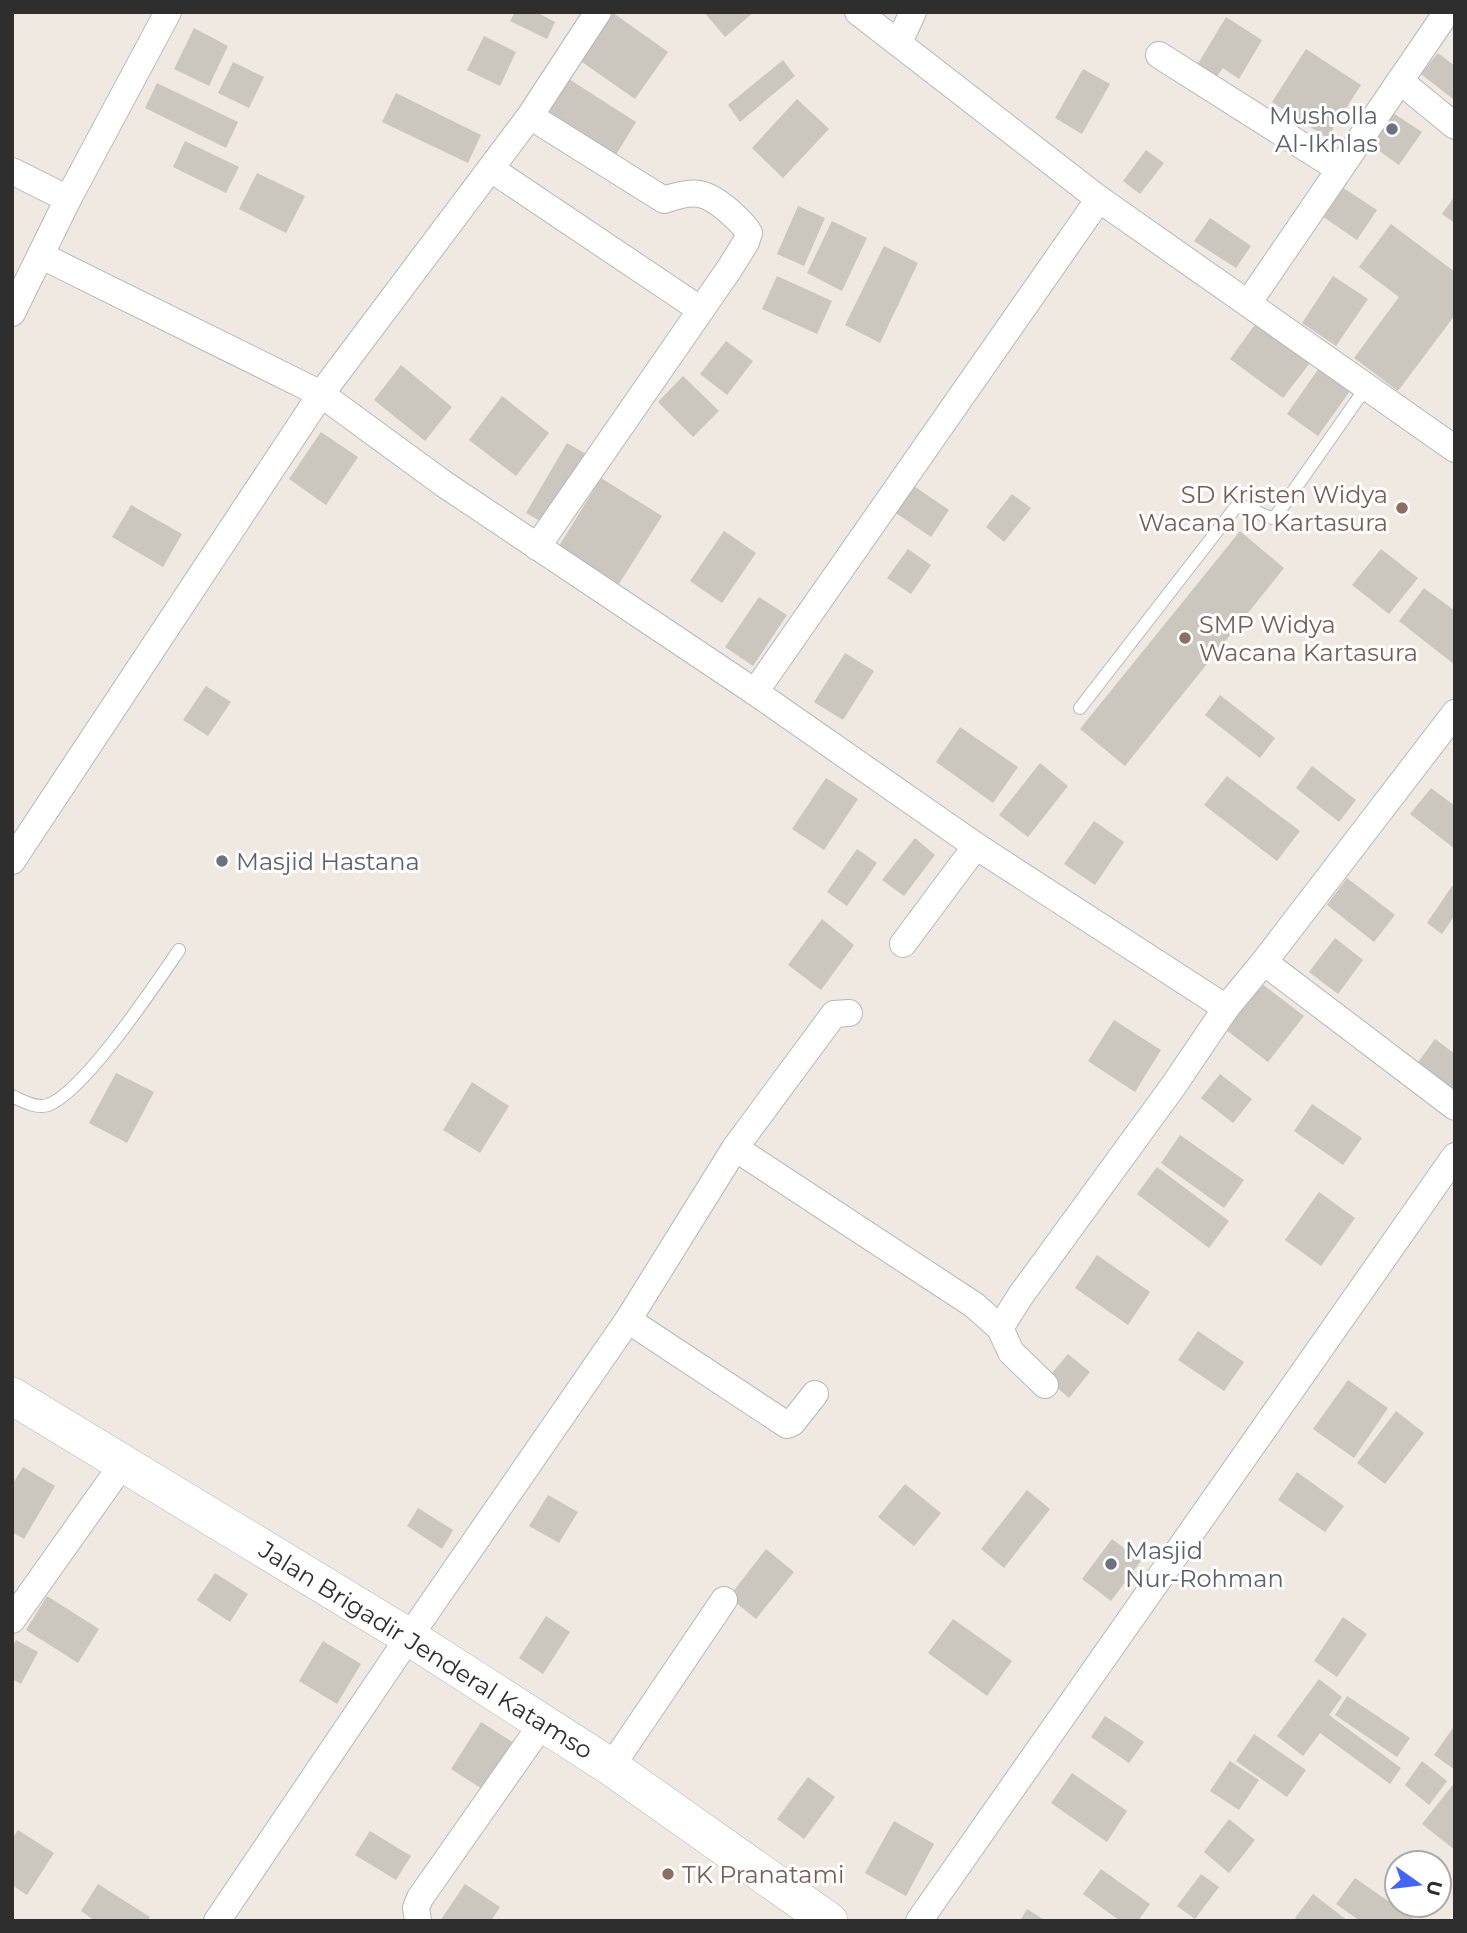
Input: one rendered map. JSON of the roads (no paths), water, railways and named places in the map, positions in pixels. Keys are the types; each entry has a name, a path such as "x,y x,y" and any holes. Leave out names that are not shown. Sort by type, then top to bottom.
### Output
{"main road":[{"name":"Jalan Brigadir Jenderal Katamso","path":"12,1396 409,1637 611,1767 829,1921"}],"street":[{"path":"12,313 68,199 168,12"},
{"path":"12,861 321,394 530,116 598,12"},
{"path":"858,12 1099,199 1455,449"},
{"path":"899,42 914,12"},
{"path":"1249,302 1447,12"},
{"path":"1159,55 1339,169"},
{"path":"1399,81 1455,126"},
{"path":"530,116 664,200 678,195 704,193 715,199 744,225 749,233 746,242 701,310 537,547"},
{"path":"491,169 701,310"},
{"path":"12,171 68,199"},
{"path":"755,692 1099,199"},
{"path":"42,256 321,394 444,484 755,692 976,846 1226,1008"},
{"path":"1000,1328 1226,1008 1455,713"},
{"path":"904,944 976,846"},
{"path":"1264,962 1455,1107"},
{"path":"217,1921 628,1320 735,1148 834,1014 849,1013"},
{"path":"735,1148 975,1305 1000,1328 1012,1353 1045,1385"},
{"path":"919,1921 1455,1156"},
{"path":"628,1320 787,1425 792,1423 815,1394"},
{"path":"12,1620 124,1462"},
{"path":"611,1767 724,1600"},
{"path":"418,1921 416,1908 420,1898 542,1724"}],"lane":[{"path":"1080,708 1235,508 1241,505 1264,517 1273,518 1278,513 1367,386"},
{"path":"12,1096 26,1103 45,1106 60,1099 82,1080 179,950"}],"place":[{"name":"Musholla Al-Ikhlas","path":"1392,129"},
{"name":"SD Kristen Widya Wacana 10 Kartasura","path":"1402,508"},
{"name":"SMP Widya Wacana Kartasura","path":"1185,638"},
{"name":"Masjid Hastana","path":"222,861"},
{"name":"Masjid Nur-Rohman","path":"1111,1564"},
{"name":"TK Pranatami","path":"668,1874"}]}
